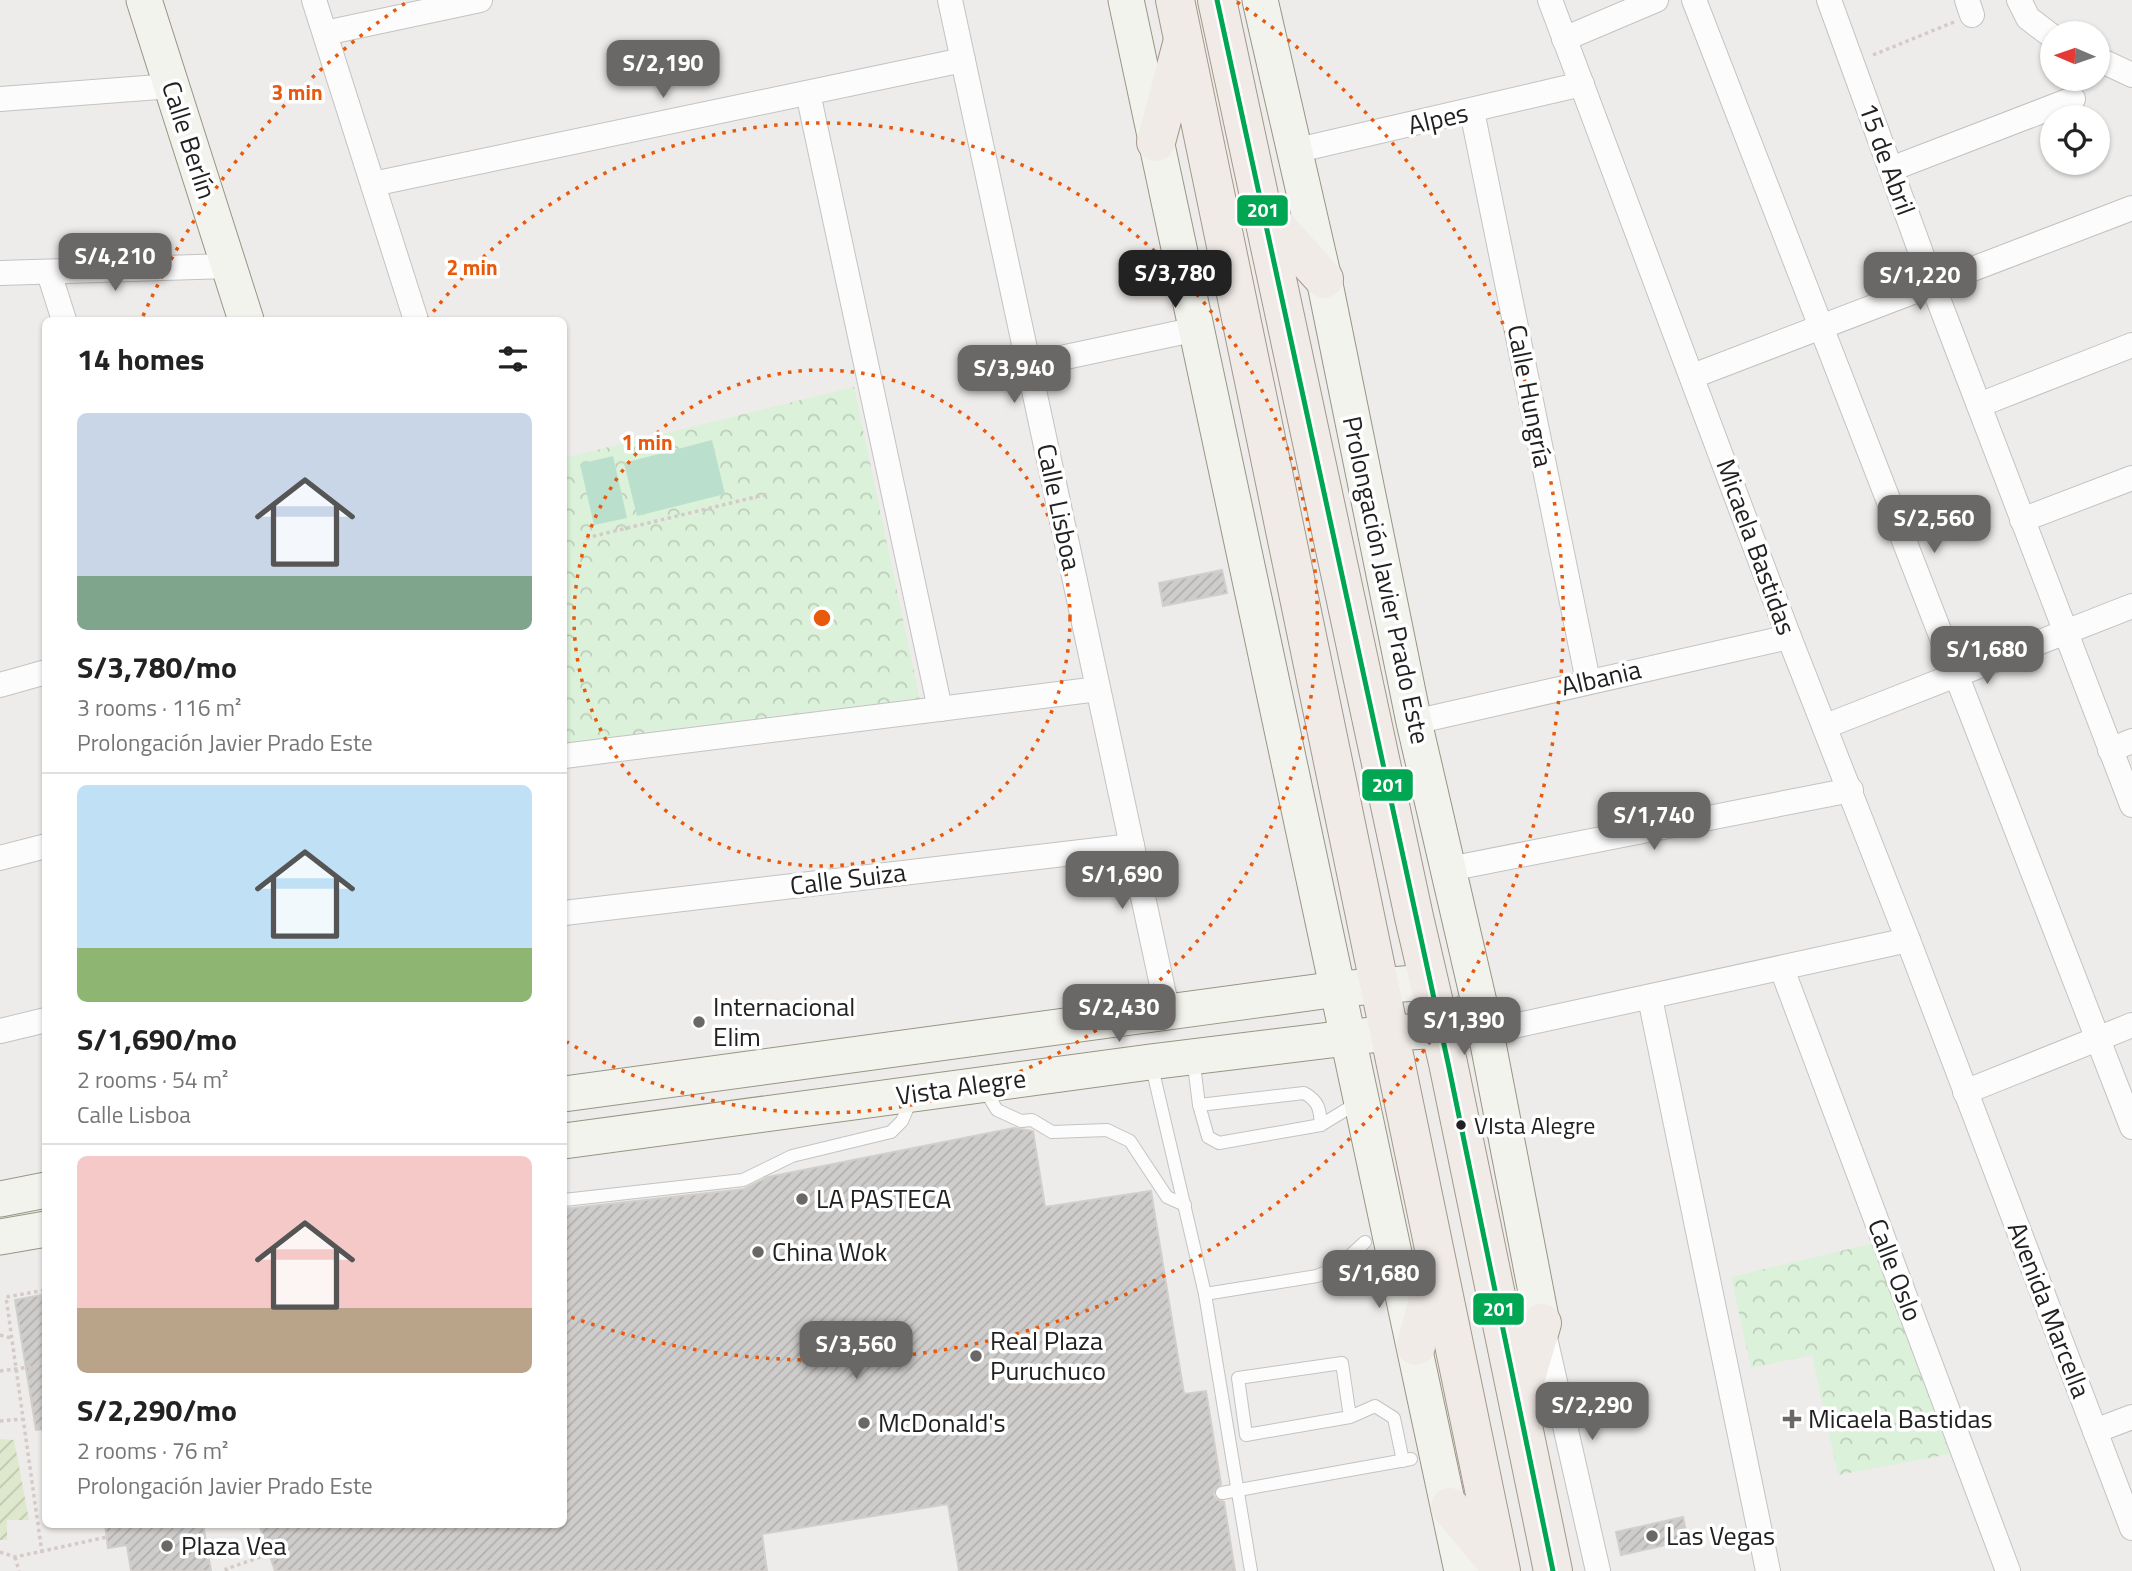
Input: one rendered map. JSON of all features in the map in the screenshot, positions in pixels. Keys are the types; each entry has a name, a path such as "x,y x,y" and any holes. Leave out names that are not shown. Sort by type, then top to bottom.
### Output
{"main road":[{"path":"1175,0 1500,1569"},
{"name":"Prolongación Javier Prado Este","path":"1217,0 1463,1137 1553,1571"},
{"path":"1156,142 1183,38"},
{"path":"1264,213 1324,279"},
{"path":"1406,1117 1419,1104 1434,1104 1449,1117 1463,1137"},
{"path":"1416,1346 1437,1267"},
{"path":"1518,1407 1542,1323"},
{"path":"1450,1507 1500,1569"}],"street":[{"name":"Calle Berlín","path":"144,0 245,317"},
{"path":"314,0 415,317"},
{"path":"325,33 480,0"},
{"name":"Calle Lisboa","path":"950,0 1132,846 1155,1015"},
{"path":"1126,0 1462,1571"},
{"name":"Prolongación Javier Prado Este","path":"1260,0 1324,279 1414,722 1485,1028 1542,1323 1598,1571"},
{"name":"Micaela Bastidas","path":"1550,0 1789,637 1851,790 1965,1092"},
{"path":"1564,39 1656,0"},
{"path":"1694,0 2132,1127"},
{"name":"15 de Abril","path":"1829,0 1932,283 2064,631 2121,746 2132,806"},
{"path":"2019,0 2028,18 2040,27"},
{"path":"373,184 963,61"},
{"path":"2110,65 2132,75"},
{"name":"Alpes","path":"1294,151 1582,85"},
{"path":"0,99 172,86"},
{"path":"808,93 940,709"},
{"path":"1891,169 2073,99"},
{"name":"Calle Hungría","path":"1472,111 1588,681"},
{"path":"1693,376 2132,208"},
{"path":"0,273 229,266"},
{"path":"49,273 63,317"},
{"path":"1028,365 1197,329"},
{"path":"1979,405 2132,345"},
{"path":"2022,520 2132,478"},
{"path":"1826,726 2132,606"},
{"name":"Albania","path":"1414,722 1789,637"},
{"path":"0,684 42,673"},
{"path":"567,756 1098,689"},
{"path":"1449,869 1851,790"},
{"name":"Calle Suiza","path":"567,913 1132,846"},
{"path":"0,858 42,847"},
{"path":"1485,1028 1508,1027 1650,998 1908,940"},
{"name":"Calle Oslo","path":"1782,969 2008,1571"},
{"name":"Vista Alegre","path":"567,1094 1338,989 1429,982"},
{"path":"1650,998 1768,1571"},
{"path":"1225,1005 1238,1012 1244,1025 1243,1038 1229,1052"},
{"path":"1150,1062 1155,1015"},
{"path":"0,1031 42,1021"},
{"path":"1965,1092 2132,1024"},
{"name":"Vista Alegre","path":"567,1141 1229,1052 1388,1033 1485,1028"},
{"path":"618,1085 610,1104 612,1114 618,1123 638,1130"},
{"name":"Avenida Marcella","path":"1965,1092 2132,1528"},
{"path":"0,1199 42,1191"},
{"path":"0,1237 42,1230"},
{"path":"2095,1431 2132,1417"}],"lane":[{"path":"1193,1057 1199,1105 1208,1137 1219,1143 1321,1125 1362,1100"},
{"path":"1150,1062 1205,1294 1251,1571"},
{"path":"981,1084 997,1110 1021,1121 1031,1120 1052,1132 1107,1130 1130,1141 1167,1197 1185,1205"},
{"path":"1199,1105 1304,1093 1314,1098 1319,1108 1321,1125"},
{"path":"567,1200 743,1180 792,1156 891,1132 902,1121 914,1094"},
{"path":"1205,1294 1317,1276 1339,1266 1365,1242"},
{"path":"1222,1493 1407,1460 1394,1418 1376,1406 1350,1417 1246,1435 1238,1378 1342,1363 1350,1417"}],"path":[{"path":"1852,64 1969,8"},
{"path":"586,538 768,494"},
{"path":"42,1291 5,1297 43,1553"},
{"path":"0,1335 11,1338"},
{"path":"0,1371 42,1366"},
{"path":"0,1421 23,1419"},
{"path":"0,1552 15,1557 107,1537"},
{"path":"227,1571 269,1554"},
{"path":"15,1557 19,1571"}],"green space":[{"path":"854,387 920,700 567,746 567,457"},
{"path":"712,440 725,494 637,516 624,463"},
{"path":"613,456 627,518 594,525 580,464"},
{"path":"1874,1243 1950,1454 1838,1475 1812,1355 1751,1368 1731,1277"},
{"path":"0,1439 14,1440 29,1520 7,1520 7,1540 0,1540"}],"building":[{"path":"1222,570 1227,593 1163,606 1159,583"},
{"name":"Real Plaza Puruchuco","path":"1014,1128 1033,1131 1045,1207 1151,1191 1184,1394 1206,1391 1221,1484 1213,1494 1216,1499 1224,1502 1235,1571 959,1571 948,1504 762,1534 767,1571 275,1571 260,1528 567,1528 567,1209 744,1189 768,1177"},
{"path":"42,1295 42,1429 36,1430 15,1300"},
{"name":"Las Vegas","path":"1683,1517 1688,1540 1621,1555 1616,1532"},
{"name":"Plaza Vea","path":"106,1528 204,1528 211,1571 131,1571 127,1545 108,1548"}],"transit line":[{"name":"201","path":"1217,0 1448,1063 1553,1571"}],"place":[{"name":"Internacional Elim","path":"699,1022"},
{"name":"VIsta Alegre","path":"1461,1125"},
{"name":"LA PASTECA","path":"802,1199"},
{"name":"China Wok","path":"758,1252"},
{"name":"Real Plaza Puruchuco","path":"976,1356"},
{"name":"Micaela Bastidas","path":"1792,1419"},
{"name":"McDonald's","path":"864,1423"},
{"name":"Las Vegas","path":"1652,1536"},
{"name":"Plaza Vea","path":"167,1546"}]}
